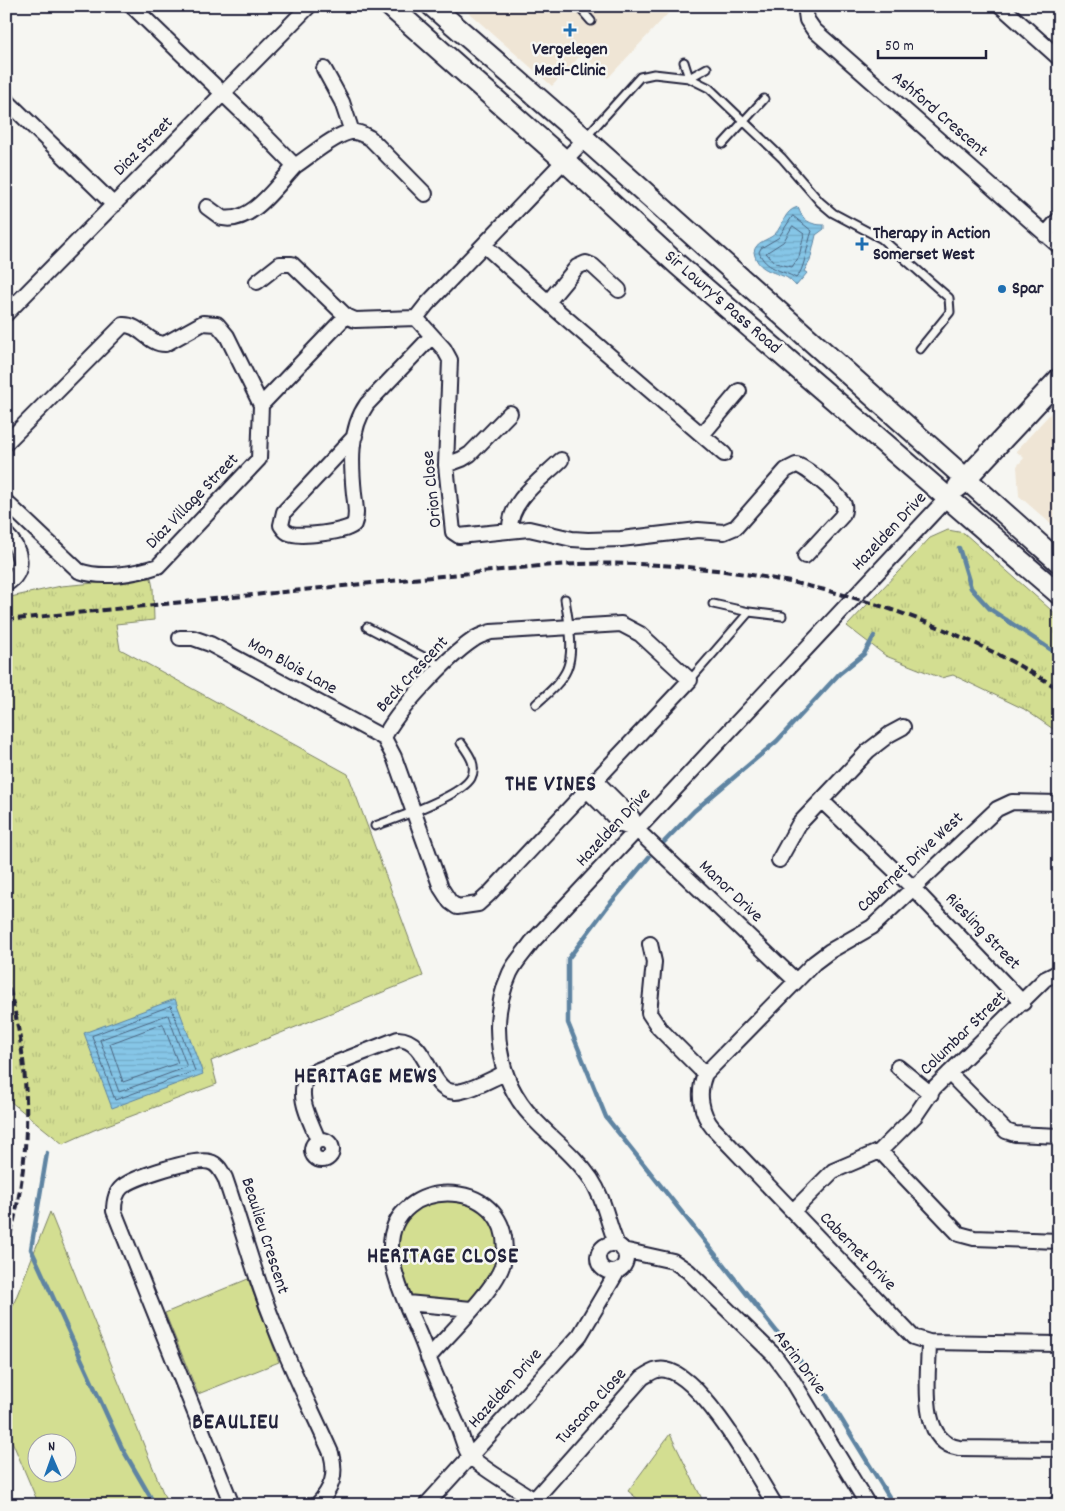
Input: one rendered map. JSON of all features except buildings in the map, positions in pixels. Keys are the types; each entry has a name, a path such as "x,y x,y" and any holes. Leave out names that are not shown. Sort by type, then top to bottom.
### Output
{"main road":[{"name":"Sir Lowry's Pass Road","path":"390,6 565,161 678,265 1059,594"},
{"name":"Sir Lowry's Pass Road","path":"432,6 585,139 1059,562"},
{"path":"948,498 1059,380"}],"street":[{"path":"132,6 295,166"},
{"name":"Diaz Street","path":"6,314 309,6"},
{"name":"Ashford Crescent","path":"805,6 807,20 814,30 1059,246"},
{"path":"1001,6 1059,58"},
{"path":"324,70 342,102 352,132"},
{"path":"6,100 114,205"},
{"path":"207,207 222,218 241,217 256,207 295,166 340,135 352,132 361,133 370,138 425,194"},
{"path":"257,282 280,264 292,264 346,316 355,320 416,318 427,304 585,139"},
{"path":"1045,235 1059,219"},
{"path":"484,245 724,454"},
{"path":"548,302 578,267 586,263 593,266 619,290"},
{"path":"261,405 346,316"},
{"name":"Orion Close","path":"416,318 448,354 451,366 446,466 452,528 455,534 464,536 529,529 572,539 588,540 621,539 698,530 724,532 736,527 786,470 796,465 807,469 842,500 844,508 842,516 805,556"},
{"name":"Diaz Village Street","path":"6,443 123,325 132,325 153,341 165,344 203,323 217,324 227,336 261,405 262,443 260,459 158,566 102,575 79,571 6,502"},
{"path":"355,436 284,512 281,525 287,532 296,535 346,530 354,524 356,515 351,464 360,415 432,336"},
{"path":"702,435 739,391"},
{"path":"446,466 470,454 510,413"},
{"path":"510,531 511,516 517,505 561,460"},
{"name":"Hazelden Drive","path":"426,1505 580,1335 593,1316 618,1255 609,1227 606,1206 590,1178 577,1161 532,1118 512,1089 505,1073 498,1028 501,1002 510,973 532,942 948,498"},
{"path":"6,534 16,545 20,557 18,572 8,584"},
{"name":"Beck Crescent","path":"621,624 631,628 690,680 489,894 478,904 468,907 457,907 445,896 394,757 384,738 394,721 443,667 475,638 491,632 621,624"},
{"name":"Mon Blois Lane","path":"180,638 193,638 210,644 384,738"},
{"path":"779,860 793,833 868,751 890,734 903,727"},
{"path":"592,785 632,817 637,830"},
{"name":"Riesling Street","path":"822,801 914,888 1023,1002"},
{"name":"Cabernet Drive West","path":"705,1074 796,981 830,951 872,927 997,809 1012,802 1059,803"},
{"name":"Manor Drive","path":"637,830 796,981"},
{"path":"650,944 654,962 649,1014 659,1028 705,1074"},
{"name":"Columbar Street","path":"793,1211 833,1171 880,1151 915,1116 949,1073 1045,979 1059,972"},
{"path":"318,1140 302,1094 303,1084 308,1074 398,1039 406,1039 414,1043 443,1089 461,1092 505,1073"},
{"path":"898,1067 931,1094"},
{"path":"949,1073 1006,1130 1014,1134 1059,1136"},
{"name":"Cabernet Drive","path":"705,1074 702,1080 702,1106 706,1120 913,1336 929,1342 1059,1344"},
{"path":"880,1151 959,1234 974,1238 1059,1241"},
{"name":"Beaulieu Crescent","path":"232,1505 114,1211 114,1200 122,1186 201,1160 220,1168 225,1178 250,1261 271,1318 291,1367 332,1453 335,1466 334,1478 325,1496 316,1505"},
{"path":"428,1358 495,1281 503,1265 505,1244 500,1226 492,1213 479,1200 459,1193 437,1194 418,1200 406,1210 396,1225 391,1248 395,1272 428,1358 470,1456"},
{"name":"Hazelden Drive","path":"603,1293 602,1268 598,1264 598,1253 618,1255"},
{"name":"Asrin Drive","path":"602,1268 606,1272 618,1255 673,1261 688,1271 774,1355 801,1394 868,1505"},
{"path":"407,1303 471,1309"},
{"path":"929,1342 929,1414 938,1435 944,1443 959,1448 1059,1449"},
{"name":"Tuscana Close","path":"470,1456 537,1502 642,1378 658,1370 668,1370 678,1375 719,1414 775,1505"},
{"path":"1055,1505 1059,1500"}],"lane":[{"path":"578,6 591,21"},
{"path":"684,62 690,78"},
{"path":"690,78 707,68"},
{"path":"585,139 640,78 654,74 690,78 709,88 782,158 820,202 833,213 882,239 949,298 950,312 920,349"},
{"path":"723,144 764,99"},
{"path":"536,704 560,681 567,670 570,657 565,599"},
{"path":"713,604 749,612 782,616"},
{"path":"690,680 749,612"},
{"path":"367,627 443,667"},
{"path":"375,826 414,812 452,794 471,778 473,770 471,757 461,743"}],"shaded area":[{"name":"Vergelegen Medi-Clinic","path":"461,6 675,6 608,78 582,54 552,86"},
{"path":"1059,404 1059,531 1019,496 1017,466 1024,458 1016,451"}],"green space":[{"path":"948,530 964,533 1059,617 1059,733 1024,709 953,675 941,678 886,656 847,626 930,538"},
{"path":"151,578 154,620 116,624 120,649 348,774 423,976 211,1061 217,1084 94,1130 63,1144 11,1102 10,1078 6,1055 6,598 61,586"},
{"path":"443,1194 485,1199 509,1251 477,1309 412,1302 393,1252 398,1226 417,1203"},
{"path":"50,1212 168,1505 39,1505 30,1484 78,1484 78,1434 28,1434 28,1479 6,1427 6,1323"},
{"path":"248,1279 279,1362 198,1394 165,1313"},
{"path":"670,1434 705,1505 645,1505 628,1491"}],"water":[{"path":"798,207 807,221 824,225 824,229 816,235 810,261 804,271 807,273 796,286 787,278 761,266 754,252 759,243 778,231 790,211"},
{"path":"175,999 203,1074 112,1108 84,1033"}],"waterway":[{"path":"959,548 971,588 990,609 1059,655"},
{"path":"664,842 694,811 777,741 839,674 864,654 874,636"},
{"path":"649,857 608,906 568,959 568,1023 606,1117 824,1391 894,1505"},
{"path":"47,1153 31,1249 122,1448 155,1505"}],"railway":[{"path":"6,620 540,566 608,564 676,566 743,574 809,586 874,604 938,627 1000,655 1059,689"},
{"path":"6,977 21,1046 26,1114 21,1182 6,1251"}],"place":[{"name":"Vergelegen Medi-Clinic","path":"570,30"},
{"name":"Therapy in Action Somerset West","path":"862,244"},
{"name":"Spar","path":"1002,289"}],"district":[{"name":"THE VINES","path":"551,785"},
{"name":"HERITAGE MEWS","path":"366,1077"},
{"name":"HERITAGE CLOSE","path":"443,1257"},
{"name":"BEAULIEU","path":"236,1423"}]}
